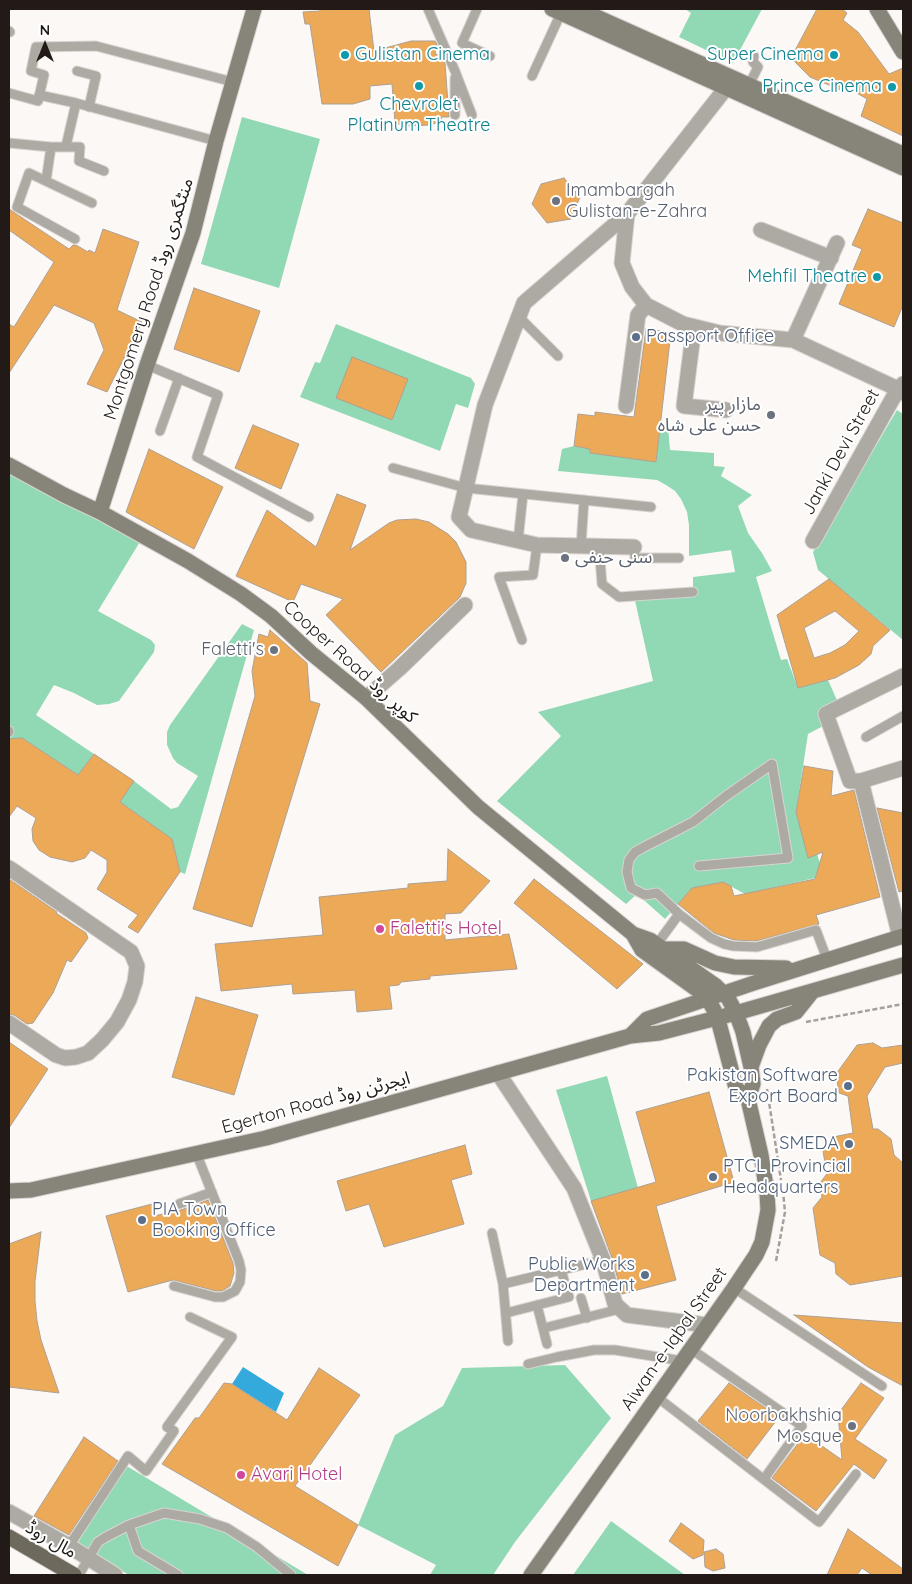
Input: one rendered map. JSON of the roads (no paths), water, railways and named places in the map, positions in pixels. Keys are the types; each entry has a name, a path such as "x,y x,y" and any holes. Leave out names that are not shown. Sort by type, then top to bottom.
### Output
{"main road":[{"name":"Montgomery Road منٹگمری روڈ","path":"100,512 147,365 194,233 216,141 254,9"},
{"path":"579,9 903,168"},
{"path":"877,9 903,52"},
{"path":"556,11 729,83 749,85 903,154"},
{"name":"Cooper Road کوپر روڈ","path":"9,465 100,512 188,561 241,594 271,616 311,653 366,698 478,806 633,934 650,940 723,993"},
{"name":"Cooper Road کوپر روڈ","path":"633,934 642,950 708,999"},
{"path":"630,1036 647,1019 826,959 902,937"},
{"path":"660,947 684,949 715,963 734,968 800,968"},
{"path":"717,1017 812,992 903,965"},
{"path":"751,1067 758,1045 768,1026 777,1019 796,1012 812,992"},
{"name":"Aiwan-e-Iqbal Street","path":"531,1575 734,1288 756,1255 762,1242 768,1210 761,1155 748,1099 753,1084 751,1067 743,1032 736,1013 723,993"},
{"name":"Aiwan-e-Iqbal Street","path":"708,999 717,1017 736,1088 748,1099"},
{"name":"Egerton Road ایجرٹن روڈ","path":"9,1191 31,1190 197,1155 266,1138 630,1036 659,1033 717,1017"},
{"name":"مال روڈ","path":"9,1537 74,1575"}],"street":[{"path":"634,547 537,545 471,530 459,517 485,405 524,303 627,214 729,83"},
{"path":"627,214 622,263 632,287 646,305 683,324 694,327 720,333 793,340 902,388"},
{"path":"761,230 831,258"},
{"path":"793,340 837,243"},
{"path":"626,406 638,315 646,305"},
{"path":"694,327 684,406 726,410"},
{"name":"Janki Devi Street","path":"813,540 902,388"},
{"path":"366,698 465,605"},
{"path":"903,676 826,714 850,781 860,781 903,768"},
{"path":"860,781 902,937"},
{"path":"9,868 131,952 137,966 135,982 129,1000 117,1022 88,1053 65,1058 56,1055 9,1023"},
{"path":"498,1073 574,1188 603,1260 615,1304 627,1315 707,1325"},
{"path":"9,1512 115,1575"}],"lane":[{"path":"428,9 456,71 472,115"},
{"path":"477,9 462,43 490,56"},
{"path":"532,76 556,11"},
{"path":"9,93 38,100 44,75 31,71 36,47 96,46 233,82"},
{"path":"749,85 758,67 753,62 754,56"},
{"path":"77,71 96,76 89,107"},
{"path":"456,71 456,114"},
{"path":"39,94 216,141"},
{"path":"66,146 76,103"},
{"path":"9,143 51,147 80,147 79,161 104,170"},
{"path":"46,181 51,147"},
{"path":"75,239 17,208 29,173 92,203"},
{"path":"519,317 558,356"},
{"path":"147,365 218,394 197,457 309,517"},
{"path":"160,431 178,378"},
{"path":"393,468 466,488 651,506"},
{"path":"518,540 523,494"},
{"path":"582,546 584,500"},
{"path":"522,640 499,576 534,575 537,545"},
{"path":"599,546 602,584 619,597 693,592"},
{"path":"634,547 635,558 679,558"},
{"path":"866,737 903,716"},
{"path":"699,866 788,858 772,764 693,822 635,852 629,860 628,882 631,888 645,895 657,893 678,914 711,938 724,944 757,946 816,930 826,959"},
{"path":"660,947 678,914"},
{"path":"174,1286 215,1297 223,1297 235,1291 240,1282 241,1270 239,1260 197,1155"},
{"path":"179,1204 212,1192"},
{"path":"492,1232 503,1284 508,1341"},
{"path":"503,1284 603,1260"},
{"path":"506,1313 569,1297 561,1270"},
{"path":"734,1288 882,1386"},
{"path":"581,1298 587,1318"},
{"path":"537,1305 548,1344"},
{"path":"544,1328 620,1309"},
{"path":"69,1546 128,1456 146,1471 174,1431 167,1426 232,1337 190,1317"},
{"path":"528,1364 594,1350 687,1355 802,1426 764,1479"},
{"path":"657,1397 820,1522 856,1474"},
{"path":"79,1575 98,1542 129,1525 164,1513 200,1519 226,1528 257,1546 291,1575"},
{"path":"129,1525 138,1551 178,1575"}],"water":[{"path":"243,1367 284,1393 276,1412 232,1384"}],"place":[{"name":"Gulistan Cinema","path":"345,55"},
{"name":"Super Cinema","path":"834,55"},
{"name":"Chevrolet Platinum Theatre","path":"419,86"},
{"name":"Prince Cinema","path":"892,87"},
{"name":"Imambargah Gulistan-e-Zahra","path":"556,201"},
{"name":"Mehfil Theatre","path":"877,277"},
{"name":"Passport Office","path":"636,337"},
{"name":"مازار پیر حسن علی شاہ","path":"771,415"},
{"name":"سنی حنفی","path":"565,558"},
{"name":"Faletti's","path":"274,650"},
{"name":"Faletti's Hotel","path":"380,929"},
{"name":"Pakistan Software Export Board","path":"848,1086"},
{"name":"SMEDA","path":"849,1144"},
{"name":"PTCL Provincial Headquarters","path":"713,1177"},
{"name":"PIA Town Booking Office","path":"142,1220"},
{"name":"Public Works Department","path":"645,1275"},
{"name":"Noorbakhshia Mosque","path":"852,1426"},
{"name":"Avari Hotel","path":"241,1475"}]}
